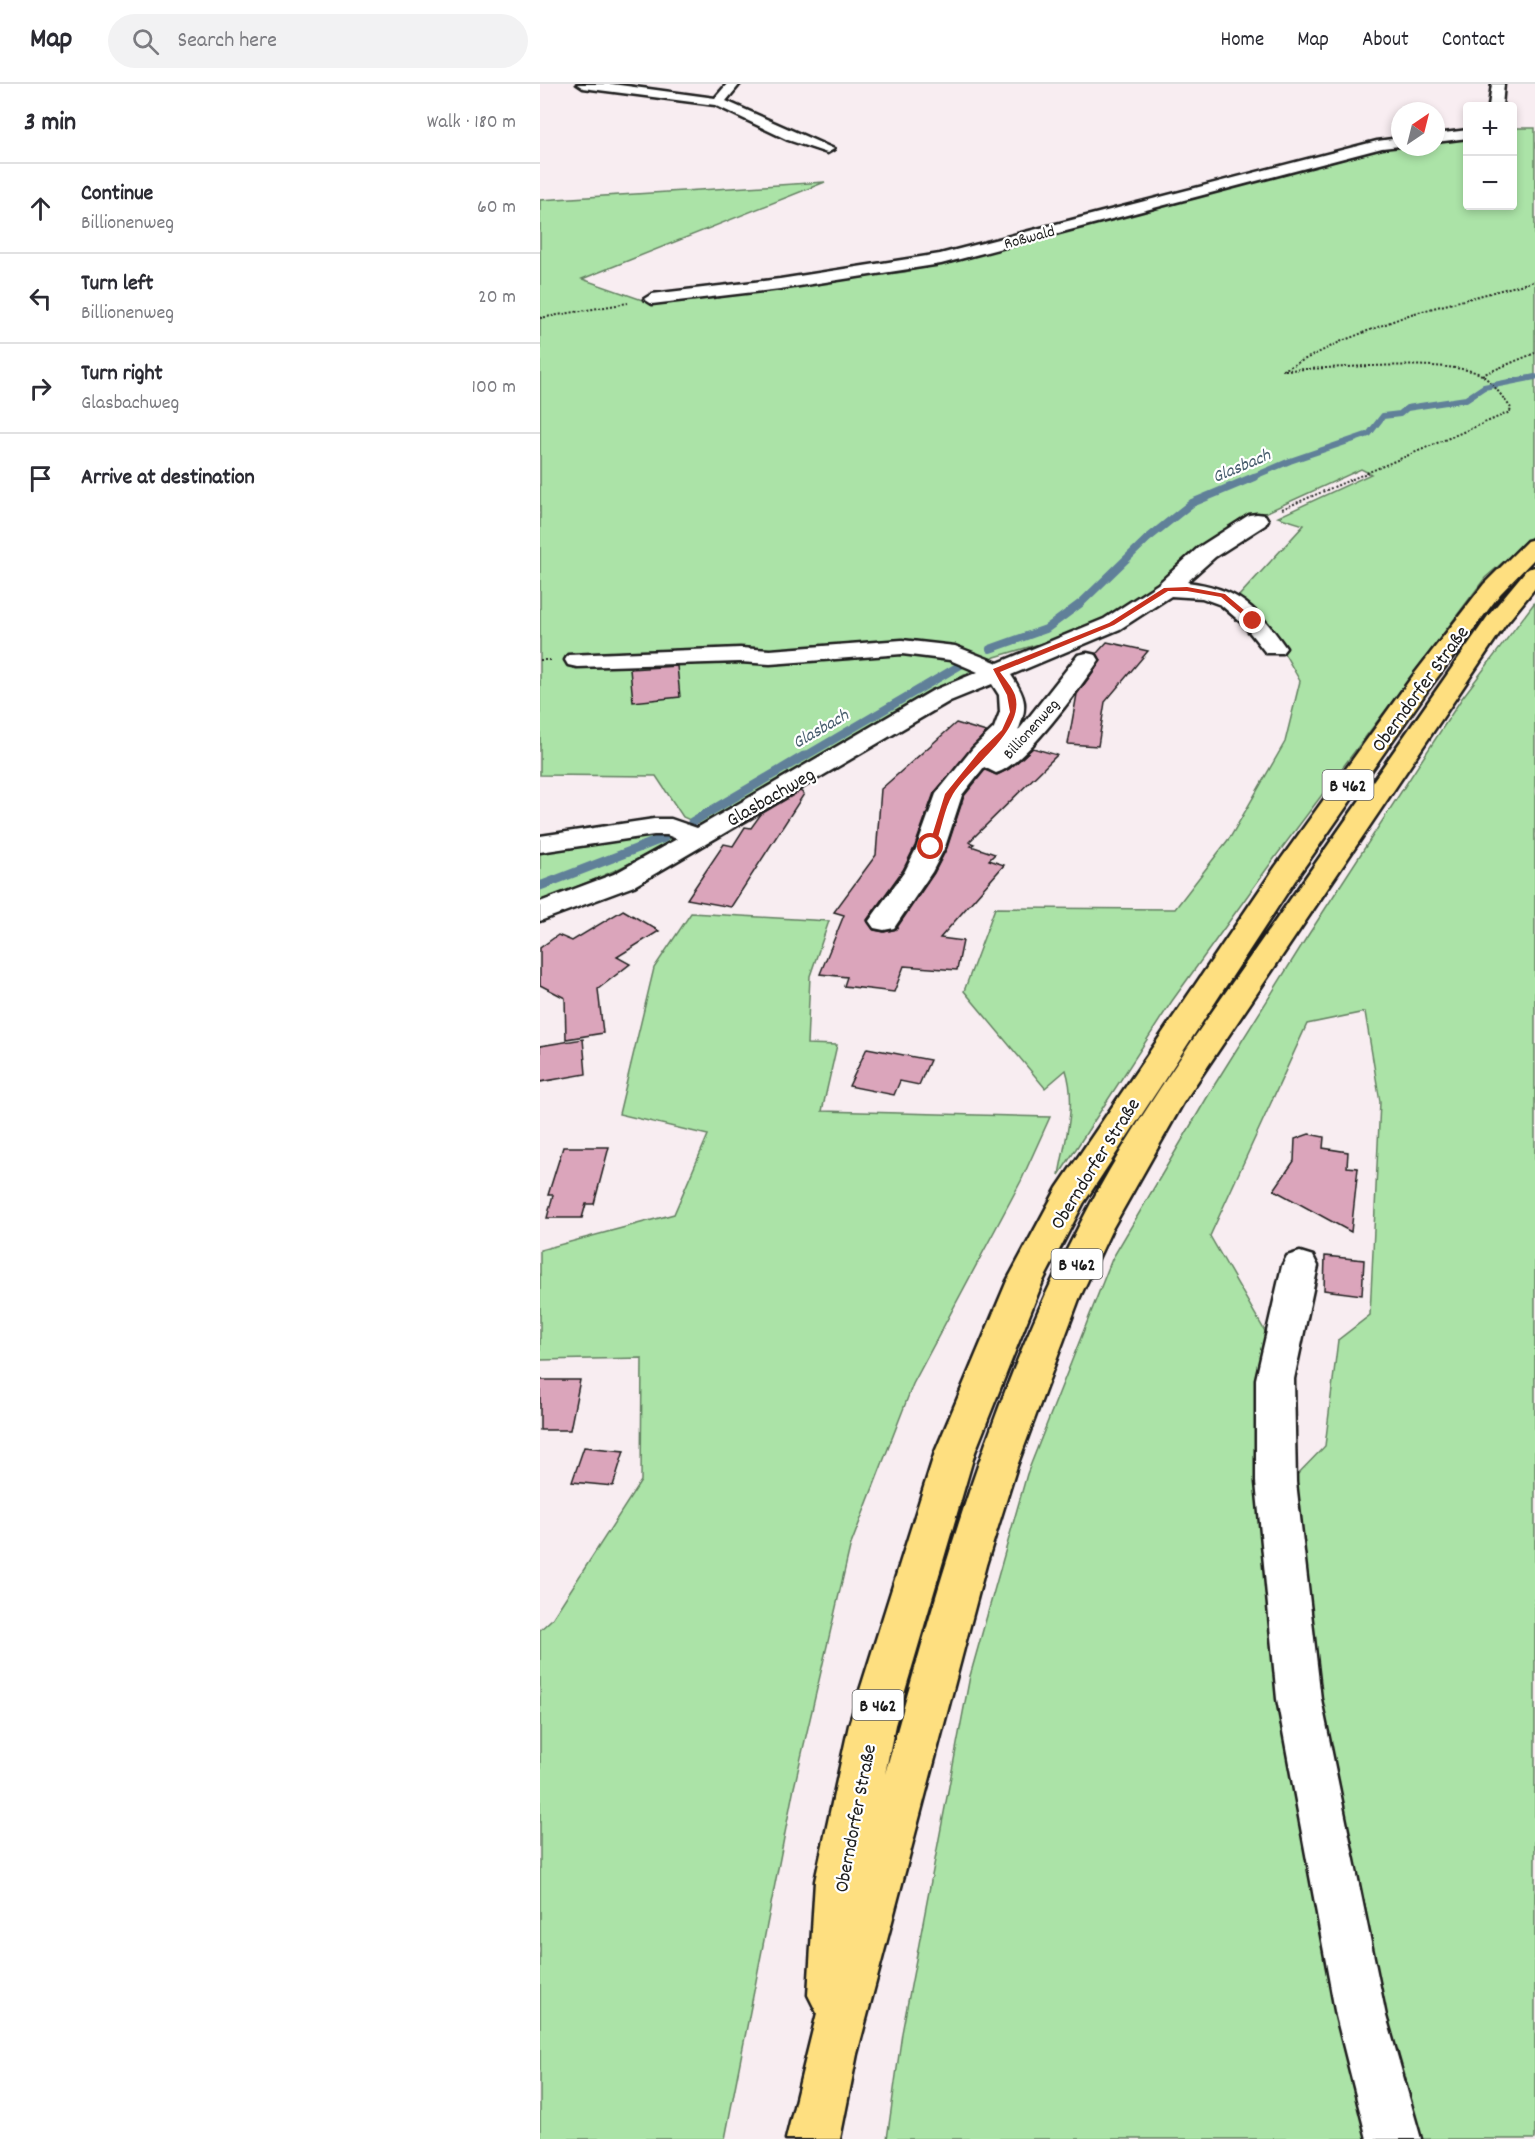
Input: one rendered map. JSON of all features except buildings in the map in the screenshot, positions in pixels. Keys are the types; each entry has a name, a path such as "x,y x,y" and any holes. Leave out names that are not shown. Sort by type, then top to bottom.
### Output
{"main road":[{"name":"Oberndorfer Straße","path":"831,2054 839,1881 872,1725 955,1452 987,1369 1025,1281 1069,1197 1286,872 1418,686 1492,589 1535,546"},
{"name":"Oberndorfer Straße","path":"813,2139 831,2054 965,1565 997,1466 1060,1299 1096,1226 1171,1096 1496,621 1535,574"}],"street":[{"path":"583,84 718,102 793,137 827,149"},
{"path":"718,102 735,84"},
{"path":"1496,102 1498,84"},
{"path":"1445,137 1463,135"},
{"name":"Roßwald","path":"652,299 780,284 941,259 1391,143"},
{"name":"Glasbachweg","path":"540,912 624,879 941,696 1112,624 1166,589 1207,552 1257,520"},
{"path":"1166,589 1187,589 1223,595 1253,621 1274,648"},
{"path":"578,660 741,655 770,657 902,647 956,653 996,671"},
{"name":"Billionenweg","path":"963,777 982,776 1027,736 1087,660"},
{"name":"Billionenweg","path":"885,921 918,872 938,830 941,813 949,794 982,753 1005,731 1013,712 1011,695 996,671"},
{"path":"540,844 621,834 654,827 671,827 698,838"},
{"path":"1300,1266 1275,1379 1276,1482 1299,1699 1361,2016 1394,2139"}],"path":[{"path":"1257,520 1510,412 1509,402 1482,375 1460,369 1419,367 1283,370 1342,341 1411,314 1535,281"},
{"path":"540,318 652,299"},
{"path":"1482,375 1535,353"}],"green space":[{"path":"1517,128 1535,128 1535,534 1485,578 1276,856 1172,1001 1059,1175 1070,1109 1066,1070 1045,1088 964,991 995,908 1175,909 1231,836 1285,742 1300,681 1266,625 1238,597 1304,525 1278,517 1371,474 1361,469 1230,529 1145,594 1112,614 1073,634 995,657 705,827 683,817 656,776 540,775 540,200 825,182 582,279 648,302 905,272 1391,147 1391,156 1445,156 1445,134 1463,129 1463,210 1517,210"},
{"path":"1535,602 1535,2139 1405,2139 1390,2082 1331,1780 1307,1627 1292,1480 1325,1446 1338,1340 1370,1315 1380,1102 1365,1012 1307,1024 1210,1236 1266,1333 1276,1334 1268,1393 1271,1542 1295,1750 1357,2083 1372,2139 887,2139 902,2033 970,1676 1027,1474 1112,1259 1215,1084 1305,940 1462,698"},
{"path":"651,833 672,840 608,874 540,901 540,850"},
{"path":"691,913 829,921 810,976 807,1044 837,1045 822,1111 1050,1117 1021,1181 913,1384 850,1547 793,1792 725,2139 540,2139 540,1630 552,1619 641,1481 642,1358 540,1360 540,1250 674,1214 708,1135 619,1114 654,968"}],"waterway":[{"name":"Glasbach","path":"1250,478 1290,461 1369,434 1383,416 1400,414 1407,408 1466,399 1484,387 1535,377"},
{"name":"Glasbach","path":"990,649 1046,629 1081,603 1147,539 1192,503 1254,477"},
{"name":"Glasbach","path":"802,758 964,663"},
{"name":"Glasbach","path":"692,822 804,756"},
{"name":"Glasbach","path":"540,886 664,838"}],"route":[{"path":"931,847 949,794 982,753 1005,731 1013,712 1011,695 996,671 1112,624 1166,589 1187,589 1223,595 1232,600 1253,621"}]}
